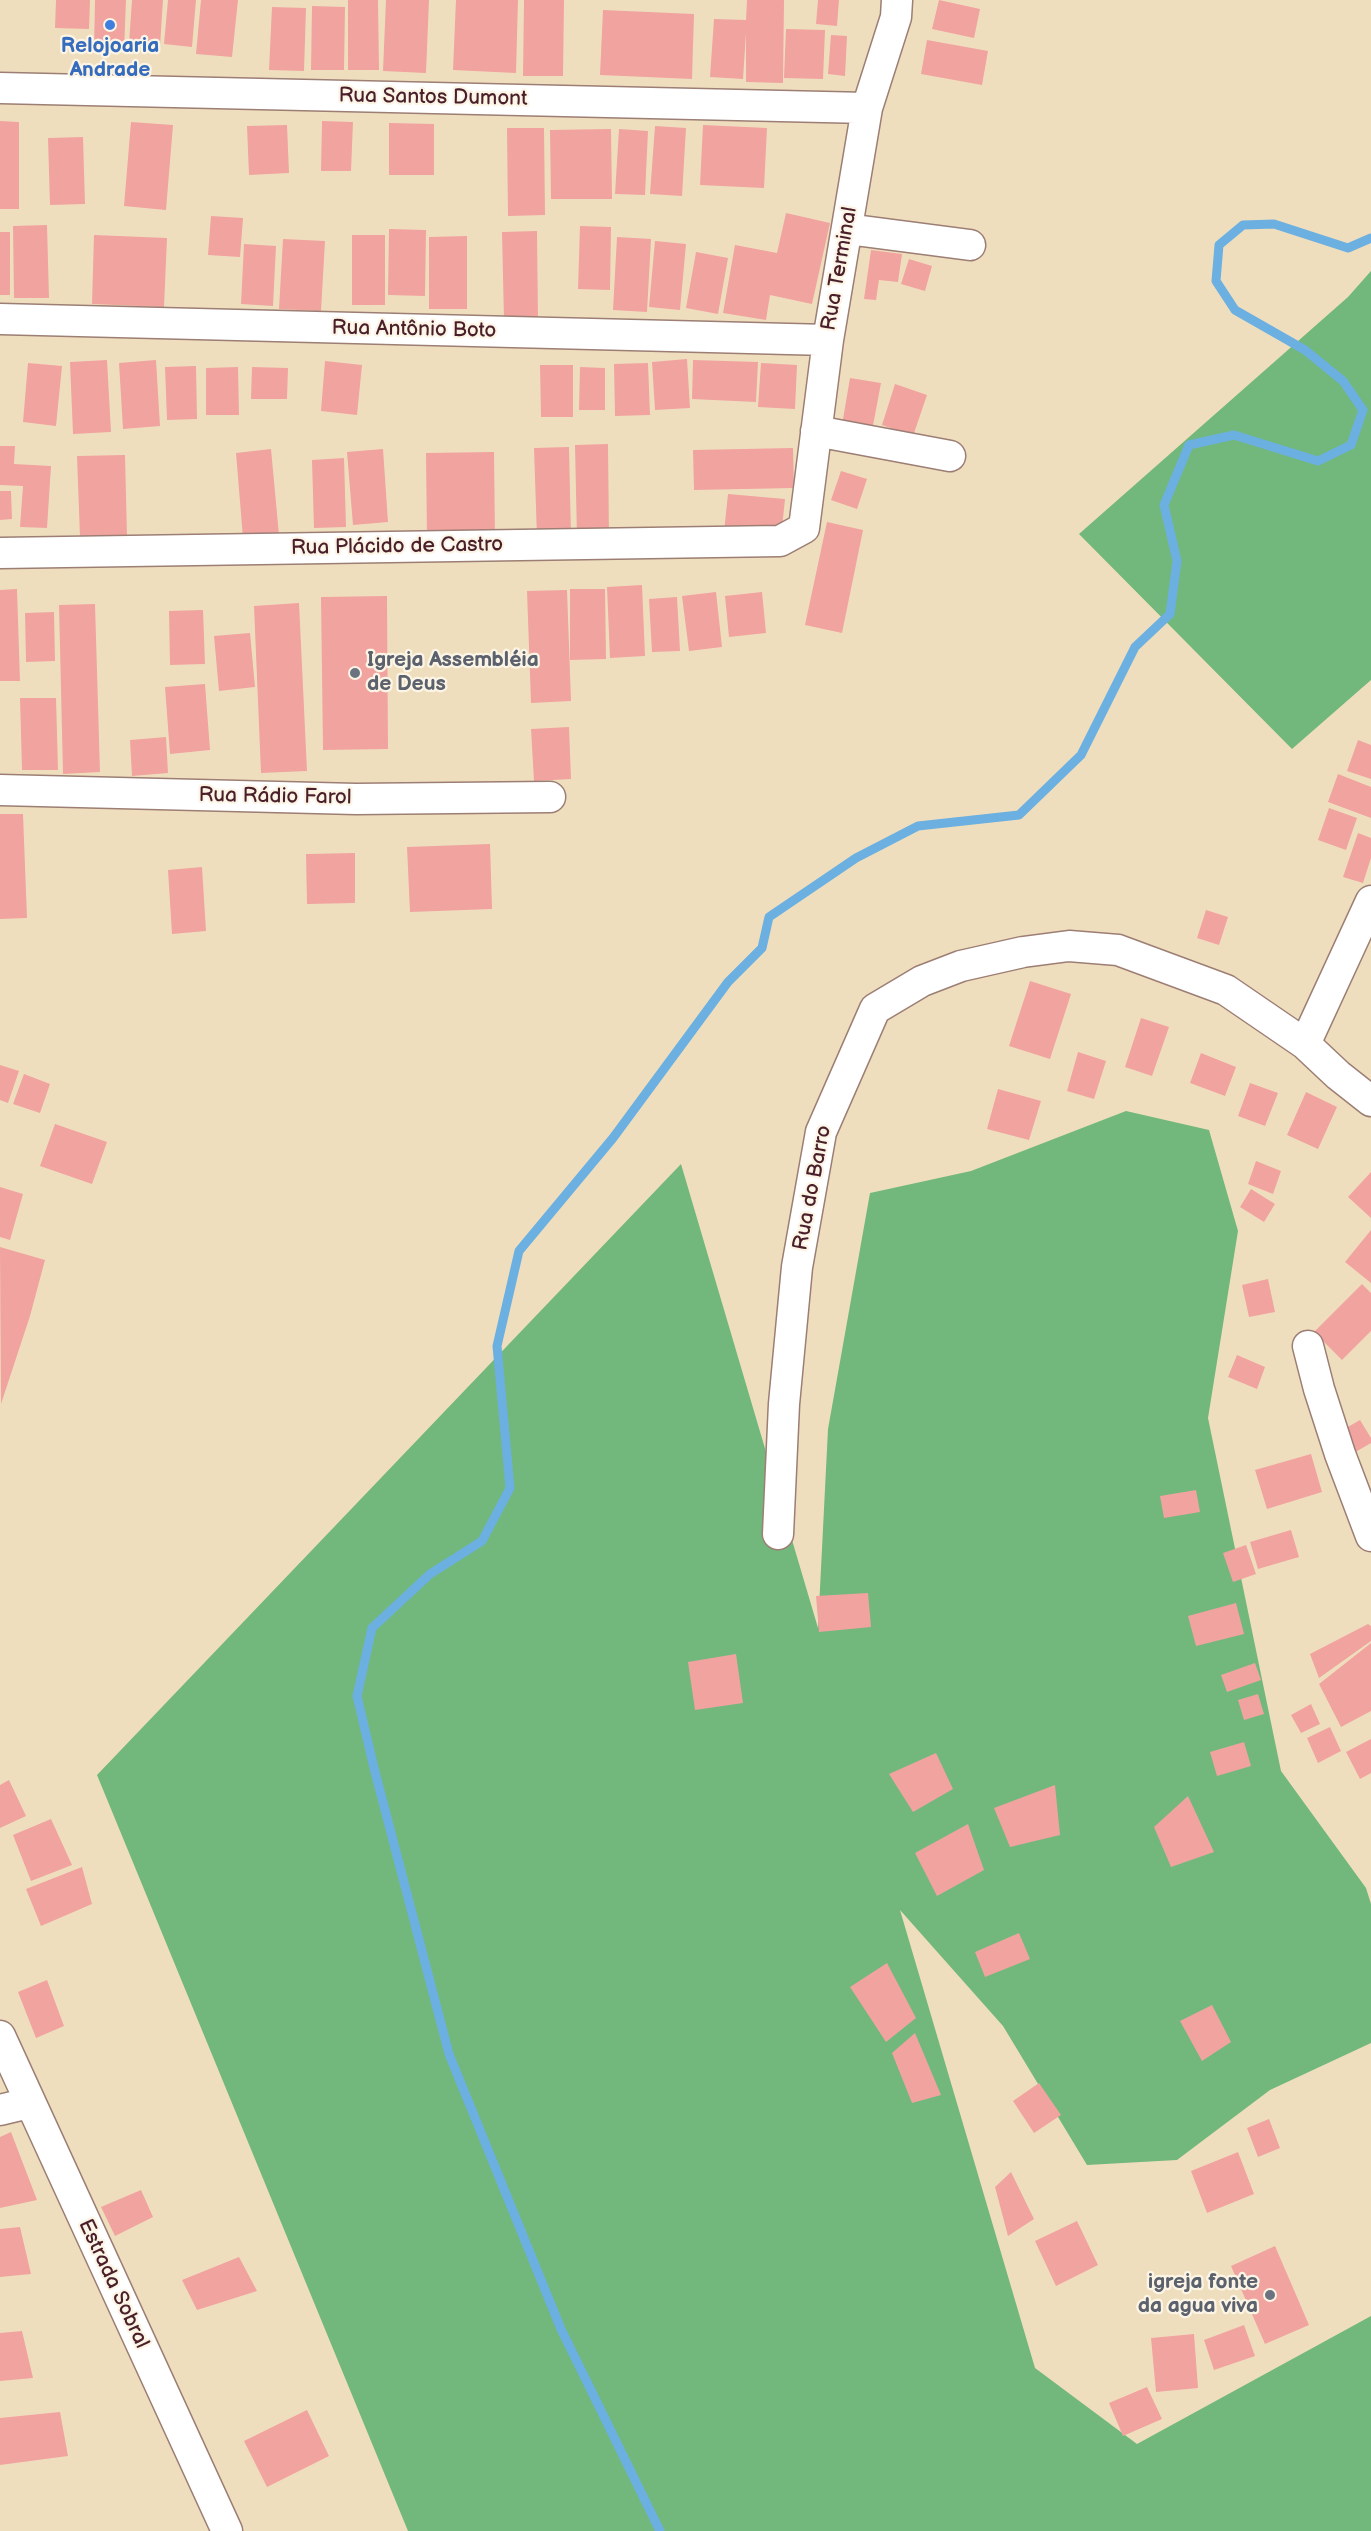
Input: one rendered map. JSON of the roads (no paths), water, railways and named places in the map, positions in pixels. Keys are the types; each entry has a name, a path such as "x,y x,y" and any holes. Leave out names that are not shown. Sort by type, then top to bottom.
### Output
{"street":[{"name":"Rua Terminal","path":"791,533 804,528 828,340 867,108 896,17 897,0"},
{"name":"Rua Santos Dumont","path":"0,88 867,108"},
{"path":"847,229 970,245"},
{"name":"Rua Antônio Boto","path":"0,319 828,340"},
{"path":"816,431 950,456"},
{"name":"Rua Plácido de Castro","path":"0,553 780,541 791,533"},
{"name":"Rua Rádio Farol","path":"0,790 356,799 550,797"},
{"path":"1305,1044 1371,901"},
{"name":"Rua do Barro","path":"778,1534 784,1404 797,1267 821,1132 875,1009 922,981 961,966 1023,952 1069,946 1118,950 1226,990 1305,1044 1338,1075 1371,1101"},
{"path":"1308,1346 1340,1454 1371,1536"},
{"name":"Estrada Sobral","path":"0,2036 227,2531"},
{"path":"0,2110 29,2103"}],"waterway":[{"path":"660,2531 561,2329 449,2054 357,1696 372,1628 430,1574 482,1541 510,1488 497,1346 519,1251 613,1138 728,982 762,948 769,917 856,858 918,826 1019,815 1081,755 1135,647 1170,614 1177,561 1164,505 1189,445 1234,435 1318,461 1351,445 1363,410 1343,381 1305,350 1235,310 1216,281 1219,245 1243,225 1274,224 1348,248 1371,238"}],"place":[{"name":"Relojoaria Andrade","path":"110,25"},
{"name":"Igreja Assembléia de Deus","path":"355,673"},
{"name":"igreja fonte da agua viva","path":"1270,2295"}]}
